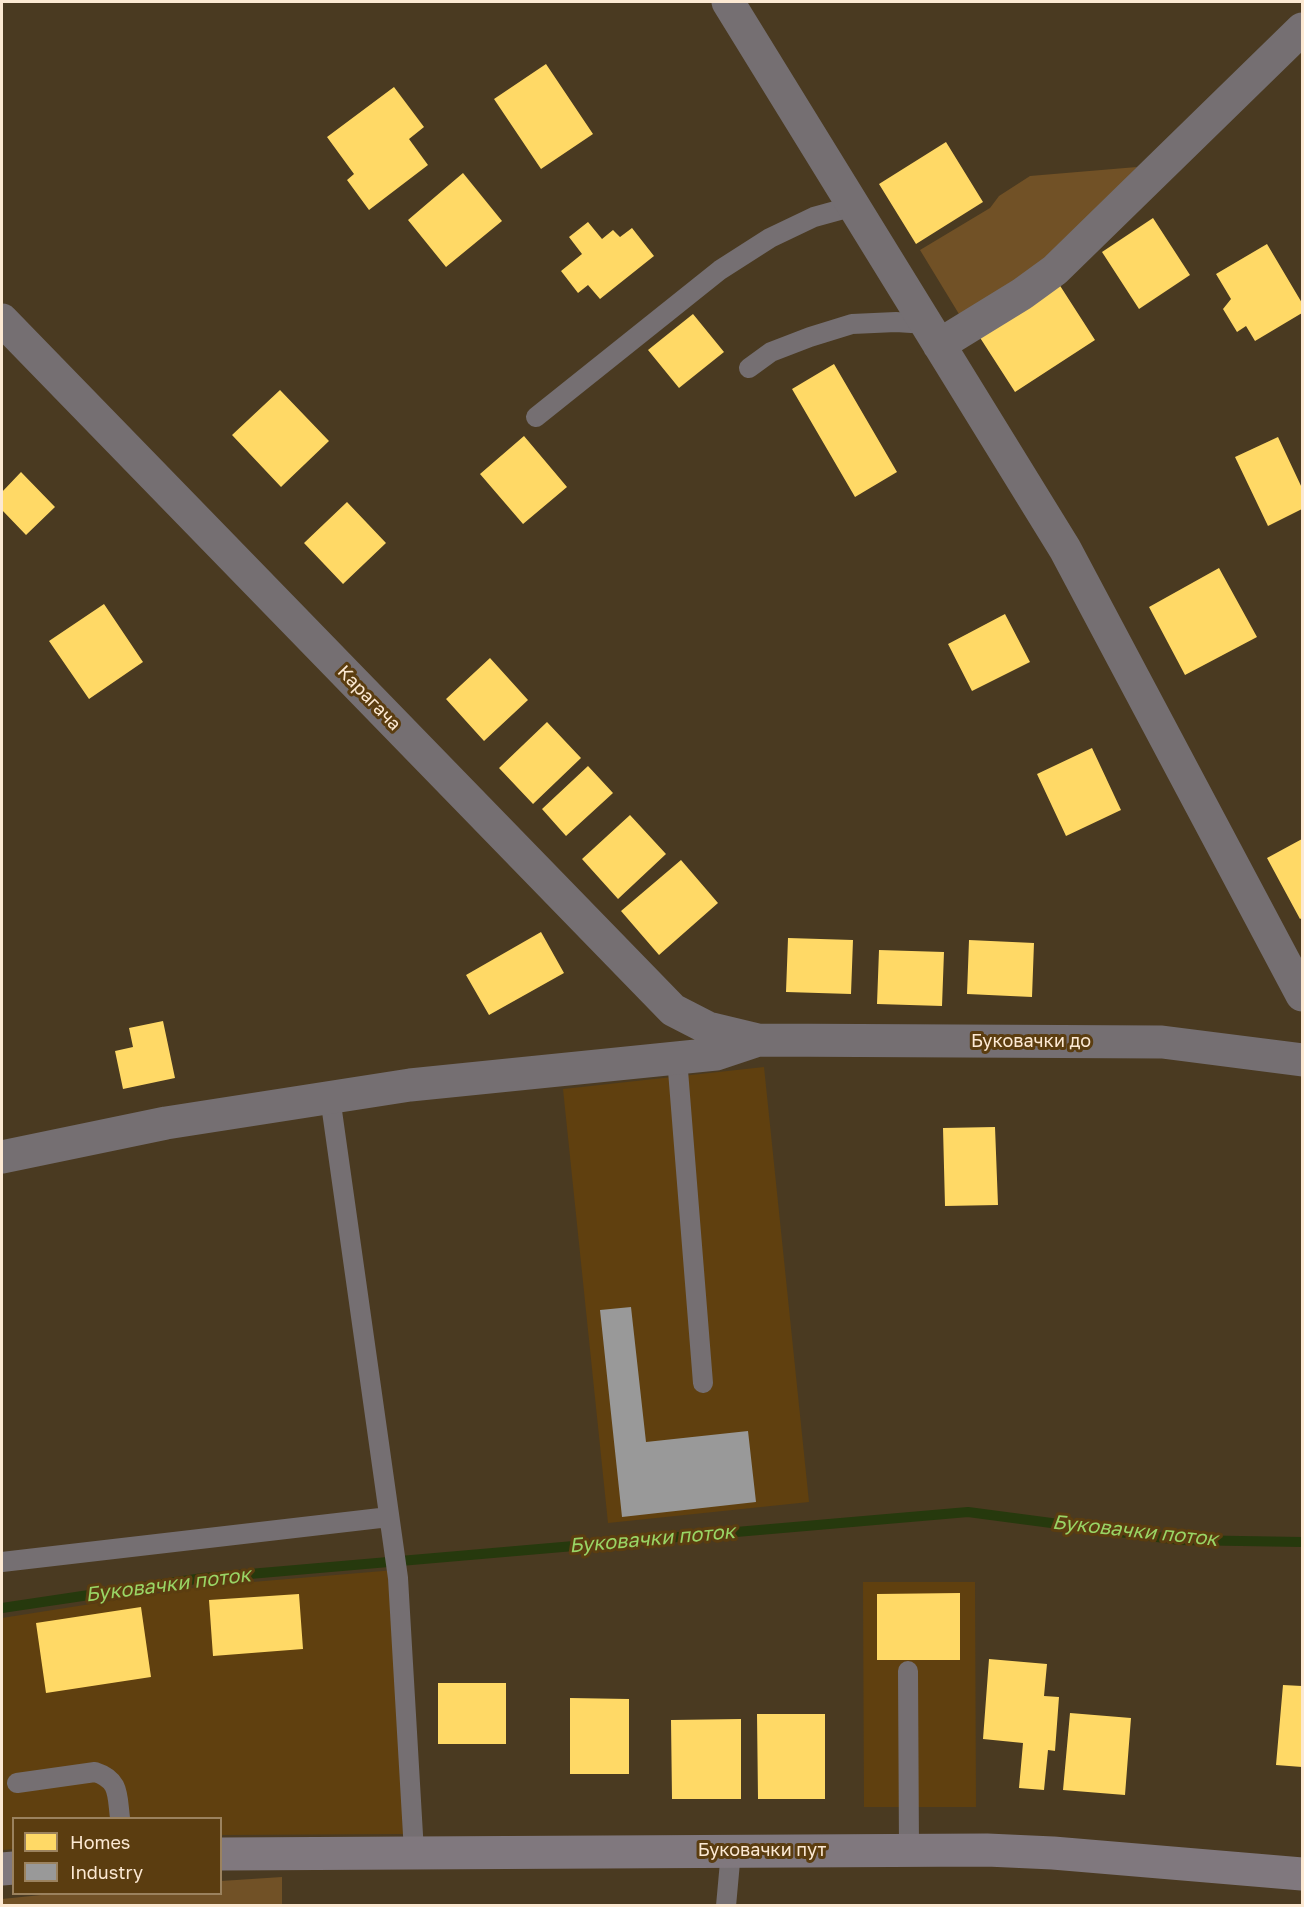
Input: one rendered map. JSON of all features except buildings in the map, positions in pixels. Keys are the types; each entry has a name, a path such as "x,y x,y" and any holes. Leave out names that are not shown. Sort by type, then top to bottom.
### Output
{"street":[{"path":"728,2 1065,549 1302,995"},
{"path":"933,334 1022,294 1055,270 1302,29"},
{"name":"Карагача","path":"2,320 673,1010 708,1028 758,1040"},
{"path":"2,1157 166,1123 330,1097 410,1085 716,1054 758,1040"},
{"name":"Буковачки до","path":"758,1040 1162,1042 1302,1060"},
{"name":"Буковачки пут","path":"222,1854 987,1850 1053,1853 1302,1874"}],"lane":[{"path":"536,417 720,270 770,238 796,225 814,217 854,206"},
{"path":"749,368 771,352 852,324 896,321 933,334"},
{"path":"677,1058 703,1383"},
{"path":"330,1097 398,1578 414,1852"},
{"path":"2,1563 389,1517"},
{"path":"908,1671 909,1849"},
{"path":"17,1784 95,1772 107,1776 116,1787 120,1817"},
{"path":"726,1905 731,1851"}],"shaded area":[{"path":"1137,167 1050,262 962,319 920,250 990,208 999,196 1030,176"},
{"path":"764,1067 809,1502 608,1523 563,1089"},
{"path":"395,1570 403,1834 222,1835 222,1817 12,1817 12,1849 2,1850 2,1618 205,1586"},
{"path":"863,1582 975,1582 976,1807 864,1807"},
{"path":"282,1877 282,1905 2,1905 2,1899 41,1895 222,1895 222,1881"}],"waterway":[{"name":"Буковачки поток","path":"2,1608 203,1578 968,1512 1180,1540 1302,1542"}]}
